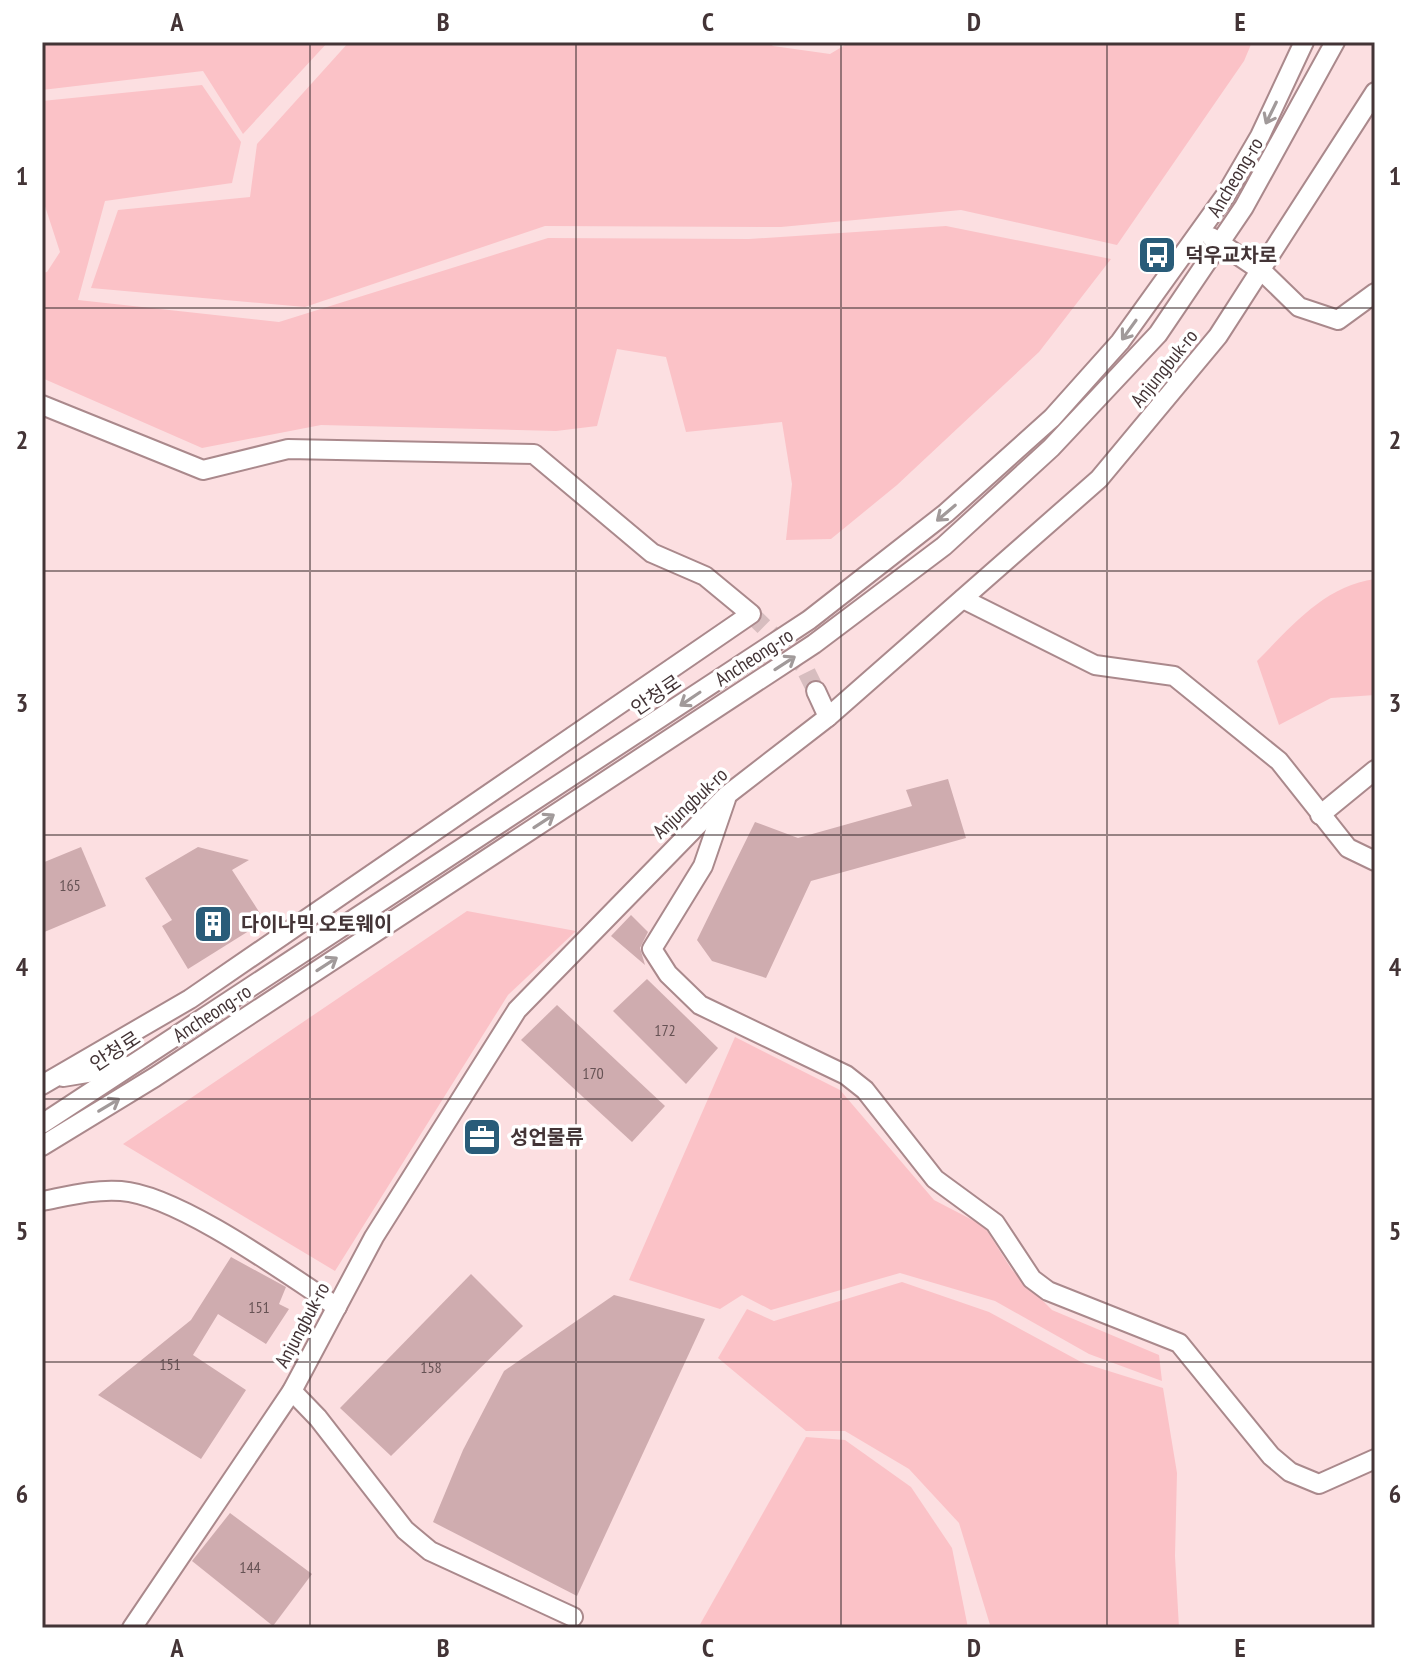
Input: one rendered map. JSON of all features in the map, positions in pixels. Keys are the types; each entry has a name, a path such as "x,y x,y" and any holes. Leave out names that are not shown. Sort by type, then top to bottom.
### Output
{"street":[{"name":"안청로","path":"42,1124 797,628 946,513 1052,418 1120,342 1203,229 1260,136 1304,42"},
{"name":"Ancheong-ro","path":"42,1146 155,1077 814,644 944,546 1051,448 1158,334 1220,246 1273,158 1335,42"},
{"name":"Anjungbuk-ro","path":"132,1628 292,1391 374,1237 517,1010 727,795 828,717 1099,479 1218,336 1263,272 1375,92"},
{"path":"1203,229 1220,246 1263,272 1299,307 1338,320 1375,293"},
{"path":"42,405 203,470 288,449 534,454 652,553 705,576 751,614 190,999 45,1082"},
{"path":"963,599 1095,665 1174,676 1279,761 1348,848 1375,861"},
{"path":"816,691 828,717"},
{"path":"1320,815 1375,770"},
{"path":"727,795 703,866 652,949 684,991 700,1005 846,1075 865,1090 935,1179 995,1223 1032,1279 1048,1291 1179,1343 1271,1456 1290,1472 1319,1484 1375,1459"},
{"path":"45,1082 135,1064"},
{"path":"42,1201 90,1192 124,1191 177,1209 238,1243 337,1307"},
{"path":"292,1391 318,1418 405,1530 430,1551 573,1617"}],"shaded area":[{"path":"42,42 328,42 243,134 203,71 42,90"},
{"path":"349,42 768,42 773,46 830,54 850,42 1252,42 1244,61 1117,245 961,210 781,227 545,226 305,307 91,288 118,210 250,197 257,144"},
{"path":"202,85 241,142 232,183 105,201 78,300 279,322 548,238 749,239 946,226 1111,259 1039,352 897,485 831,539 786,540 792,484 782,422 686,432 666,357 617,349 597,426 556,431 321,425 202,448 42,378 42,273 47,272 60,252 42,197 42,101"},
{"path":"1375,579 1375,695 1331,698 1279,725 1257,661 1324,599 1357,583"},
{"path":"467,911 576,931 508,995 335,1271 123,1144"},
{"path":"735,1037 840,1090 934,1200 984,1226 1012,1270 1052,1310 1159,1355 1162,1381 1089,1354 995,1301 900,1273 771,1310 742,1295 720,1309 629,1280"},
{"path":"902,1282 989,1312 1083,1363 1163,1388 1177,1473 1175,1556 1179,1628 991,1628 959,1523 909,1469 845,1431 806,1431 718,1358 747,1309 774,1321"},
{"path":"806,1437 845,1440 911,1487 952,1548 968,1628 698,1628"}],"building":[{"path":"948,779 966,838 811,881 766,978 712,961 697,940 755,822 798,838 912,806 906,790"},
{"path":"81,847 106,906 42,933 42,863"},
{"path":"198,847 249,860 232,870 265,921 188,969 162,926 172,920 145,878"},
{"path":"631,915 648,932 640,948 645,965 611,936"},
{"path":"647,979 718,1048 686,1084 613,1011"},
{"path":"557,1005 665,1106 632,1142 521,1040"},
{"path":"231,1257 286,1287 279,1304 289,1309 266,1344 218,1314 193,1355 246,1390 201,1459 98,1395 191,1320"},
{"path":"471,1274 523,1326 391,1456 340,1408"},
{"path":"614,1295 705,1319 577,1596 433,1522 463,1450 504,1371"},
{"path":"230,1513 312,1574 273,1626 192,1561"}],"tunnel":[{"path":"751,614 803,665 816,691"}],"place":[{"name":"덕우교차로","path":"1157,255"},
{"name":"다이나믹 오토웨이","path":"213,924"},
{"name":"성언물류","path":"482,1137"}]}
